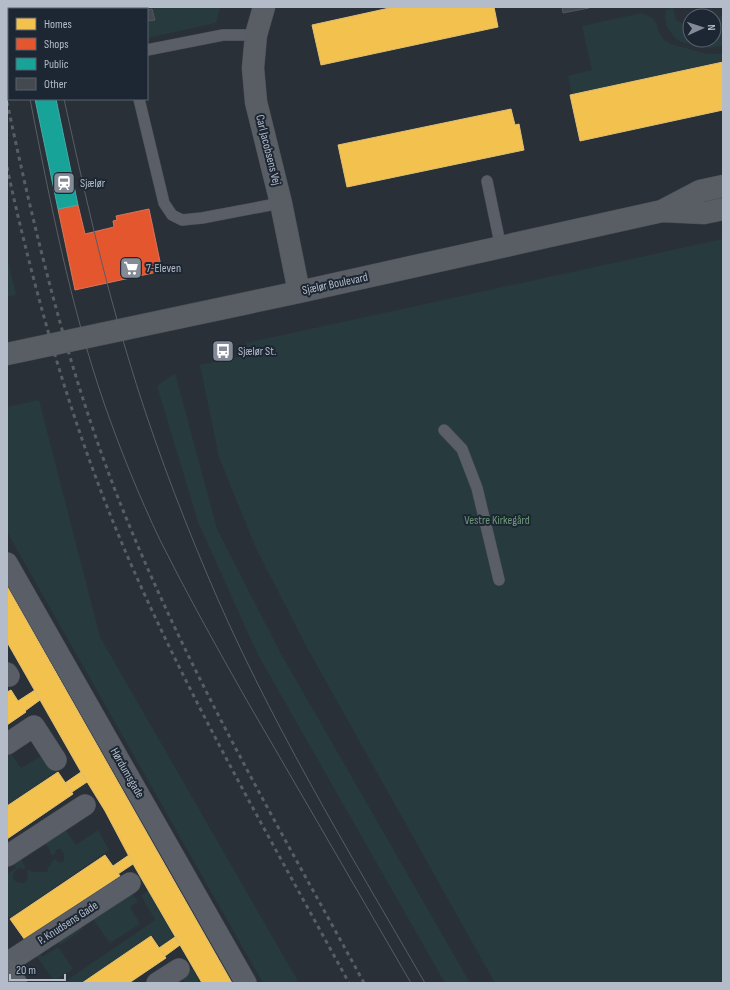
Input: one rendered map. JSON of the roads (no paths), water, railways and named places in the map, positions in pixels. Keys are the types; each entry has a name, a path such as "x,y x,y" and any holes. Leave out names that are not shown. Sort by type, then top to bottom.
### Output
{"main road":[{"path":"7,970 16,983"}],"street":[{"name":"Carl Jacobsens Vej","path":"264,7 256,35 253,68 256,102 281,203 299,292"},
{"name":"Sjælør Boulevard","path":"7,354 501,248 662,211 700,191 723,186"},
{"name":"Sjælør Boulevard","path":"662,211 704,213 723,209"},
{"name":"Hørdumsgade","path":"7,563 246,983"},
{"path":"7,744 34,726 56,760"},
{"path":"7,856 85,805"},
{"name":"P. Knudsens Gade","path":"7,963 130,883"},
{"path":"157,983 179,968"}],"lane":[{"path":"148,50 223,35 256,35"},
{"path":"139,100 164,203 172,215 182,220 202,218 281,203"},
{"path":"487,181 501,248"},
{"path":"444,430 462,449 477,488 500,580"}],"tram line":[{"path":"30,100 53,214 81,328 104,403 137,489 160,540 213,640 411,983"},
{"path":"64,100 93,228 136,385 175,494 207,574 230,627 282,731 338,833 425,983"}],"railway":[{"path":"7,102 29,201 67,347 115,490 141,554 200,679 264,802 364,983"},
{"path":"7,167 16,209 44,317 66,391 104,500 119,536 158,624 210,728 349,983"}],"place":[{"name":"Sjælør","path":"64,183"},
{"name":"7-Eleven","path":"131,268"},
{"name":"Sjælør St.","path":"223,351"}],"park label":[{"name":"Vestre Kirkegård","path":"497,520"}]}
